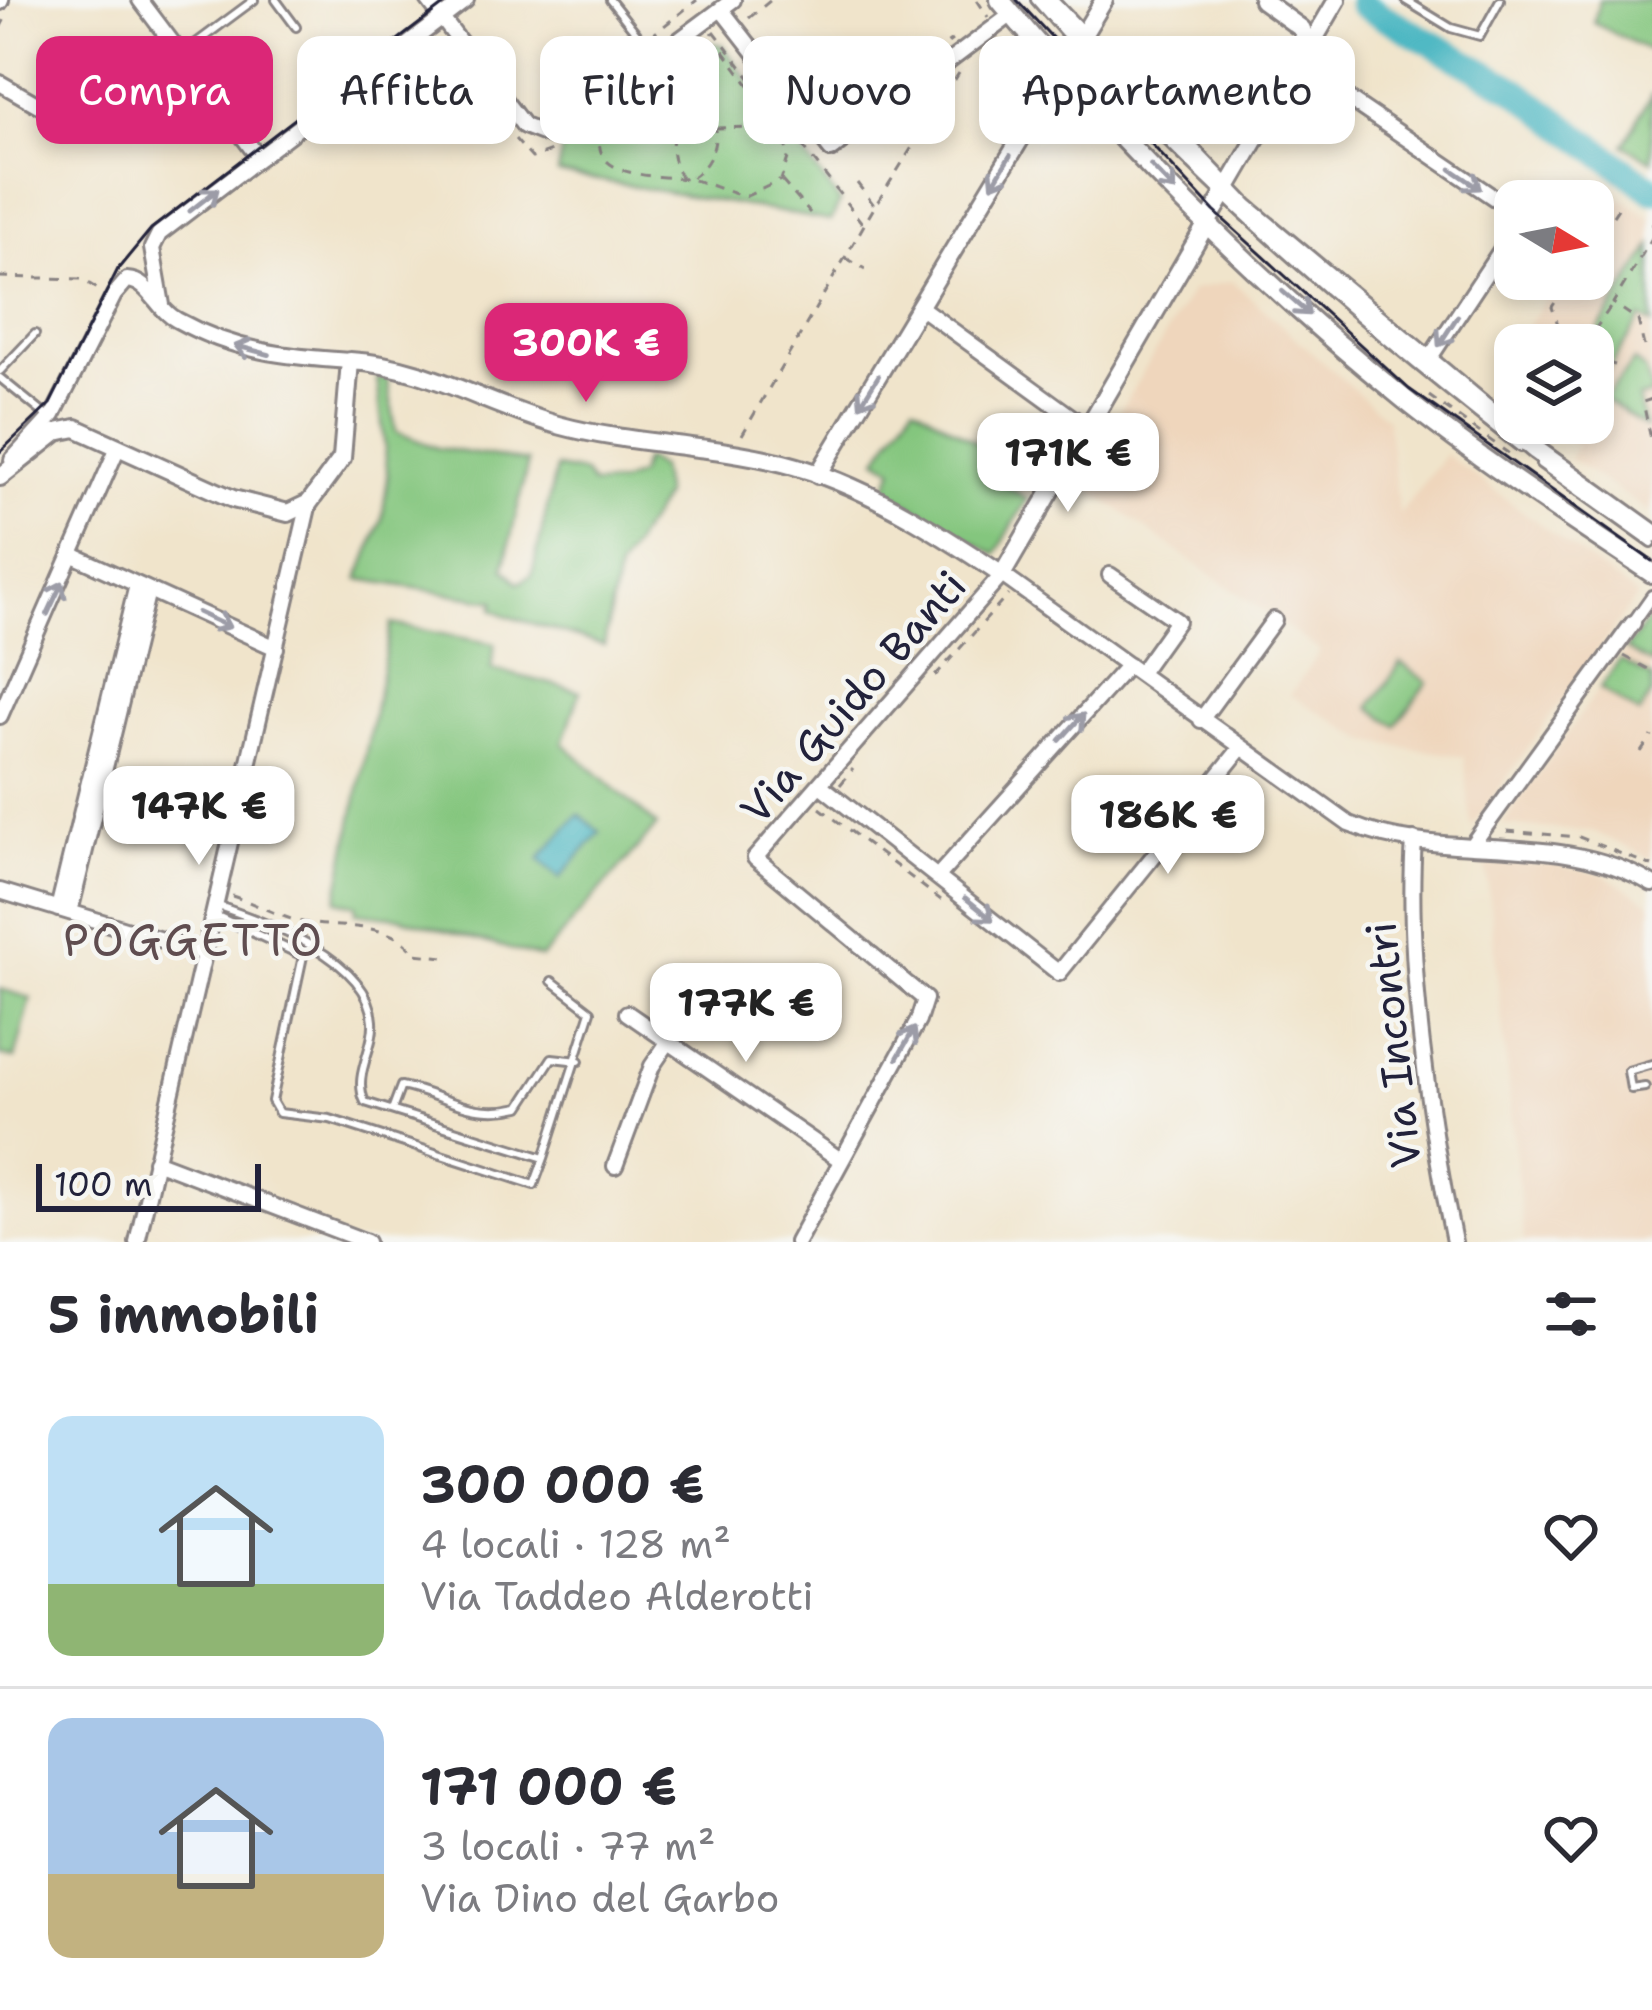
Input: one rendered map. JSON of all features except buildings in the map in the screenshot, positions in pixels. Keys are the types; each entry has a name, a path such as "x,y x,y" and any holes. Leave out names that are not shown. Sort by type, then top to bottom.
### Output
{"main road":[{"path":"1046,0 1072,36"},
{"path":"1006,7 1031,36"},
{"path":"1131,144 1208,225 1403,398 1527,491 1652,573"},
{"path":"1175,144 1226,197 1427,362 1652,533"}],"street":[{"path":"140,0 167,36"},
{"path":"428,0 533,133 540,133"},
{"path":"163,310 153,244 466,0"},
{"path":"1083,36 1104,0"},
{"path":"1262,0 1306,36"},
{"path":"685,36 728,4 749,36"},
{"path":"955,60 1006,7"},
{"path":"1299,27 1311,30 1331,10"},
{"path":"0,83 36,104"},
{"path":"1355,96 1494,197"},
{"path":"248,144 259,158"},
{"path":"818,475 1017,144"},
{"path":"1002,575 1256,144"},
{"path":"1427,362 1494,262"},
{"path":"1,474 50,419 125,281 138,281 163,310 209,336 265,354 418,370 526,416 576,430 732,453 818,475 893,508 1002,575 1349,824 1414,840 1584,855 1652,884"},
{"path":"920,307 1088,429"},
{"path":"137,1242 204,953 220,905 309,503 342,458 350,361"},
{"path":"64,396 80,429"},
{"path":"1,474 57,432 80,429 265,511 288,513 309,503"},
{"path":"0,716 75,556 118,447"},
{"path":"75,556 276,648"},
{"name":"Via Guido Banti","path":"839,1159 918,1021 925,998 755,858 1002,575"},
{"path":"938,876 1177,621 1110,575"},
{"path":"64,910 143,587"},
{"path":"1474,842 1652,596"},
{"path":"1201,720 1274,620"},
{"path":"820,785 1059,973 1240,748"},
{"name":"Via Incontri","path":"1414,840 1411,886 1429,1081 1440,1184 1454,1242"},
{"path":"0,891 204,953"},
{"path":"627,1012 839,1159 797,1242"},
{"path":"615,1166 652,1066 669,1041"},
{"path":"155,1161 368,1242"}],"lane":[{"path":"205,36 254,0"},
{"path":"276,0 296,27"},
{"path":"610,0 638,36"},
{"path":"1035,0 1070,36"},
{"path":"1406,0 1451,28 1480,36 1500,0"},
{"path":"1226,197 1366,328 1652,544"},
{"path":"34,334 0,375 50,419"},
{"path":"220,905 304,940 359,989 373,1020 358,1089 364,1102 544,1158"},
{"path":"220,905 303,956 272,1101 279,1113 330,1119 534,1185 592,1011 551,981"},
{"path":"392,1110 401,1086 423,1090 451,1107 503,1111 520,1107 552,1058 579,1061"},
{"path":"1645,1087 1629,1088 1628,1071 1652,1064"}],"path":[{"path":"651,36 697,0"},
{"path":"750,25 746,20 771,0"},
{"path":"976,0 989,18"},
{"path":"712,36 713,30"},
{"path":"706,36 713,30"},
{"path":"713,30 743,71"},
{"path":"732,453 960,56 955,46"},
{"path":"719,50 743,76"},
{"path":"528,106 536,116 540,113"},
{"path":"516,138 532,158 543,158 559,146"},
{"path":"604,144 604,151 633,177 686,179 748,196 781,180"},
{"path":"675,144 673,155 686,179"},
{"path":"686,179 705,167 711,144"},
{"path":"781,180 785,144"},
{"path":"798,144 864,225"},
{"path":"781,180 810,213"},
{"path":"857,183 875,206"},
{"path":"1614,214 1621,204"},
{"path":"1597,324 1652,238"},
{"path":"845,258 865,269"},
{"path":"0,277 81,279 101,290"},
{"path":"1612,303 1638,320 1644,346"},
{"path":"1434,390 1427,399 1520,463"},
{"path":"1652,399 1643,402 1652,444"},
{"path":"925,687 1008,595"},
{"path":"1622,655 1652,671"},
{"path":"1652,736 1643,749 1652,751"},
{"path":"838,787 866,754"},
{"path":"820,808 952,908"},
{"path":"220,905 282,910 298,922 351,925 406,941 416,954 444,957"}],"shaded area":[{"path":"1614,197 1652,219 1652,514 1569,458 1576,444 1614,444 1614,324 1529,324 1545,300 1614,300"},
{"path":"1232,281 1387,419 1399,515 1445,454 1637,596 1471,828 1464,757 1369,741 1290,695 1320,651 1078,481 1192,290"},
{"path":"1652,614 1652,859 1595,832 1502,825"},
{"path":"1554,865 1604,875 1652,903 1652,1242 1524,1242 1486,867"}],"green space":[{"path":"1599,0 1652,0 1652,52 1594,23"},
{"path":"722,45 743,73 743,144 796,144 840,202 831,221 557,173 567,144 719,144"},
{"path":"1652,93 1652,161 1624,145"},
{"path":"1652,246 1652,324 1641,318 1614,360 1614,324 1602,324"},
{"path":"1634,361 1646,371 1652,395 1638,398 1645,427 1614,406 1614,386"},
{"path":"387,377 396,432 437,448 528,462 504,568 519,583 532,575 556,468 584,473 592,485 618,484 638,475 644,459 659,468 664,496 618,570 604,645 507,616 493,609 495,601 359,579 382,519 388,477 377,379"},
{"path":"914,404 1009,463 999,481 1027,499 996,555 885,490 894,468 878,458"},
{"path":"1652,614 1652,664 1626,649"},
{"path":"391,624 495,644 491,669 580,691 563,743 657,826 541,958 399,917 356,912 357,905 337,900"},
{"path":"1620,660 1652,678 1652,693 1639,714 1600,688"},
{"path":"1401,663 1428,682 1396,726 1370,707"},
{"path":"0,989 31,998 15,1059 0,1055"}],"water":[{"path":"579,814 600,832 560,878 539,859"}],"waterway":[{"path":"1361,4 1514,89 1652,190"}],"tram line":[{"path":"0,452 50,404 118,269 151,229 450,0"},
{"path":"1017,0 1214,211 1409,389 1652,561"}],"district":[{"name":"POGGETTO","path":"194,940"}]}
